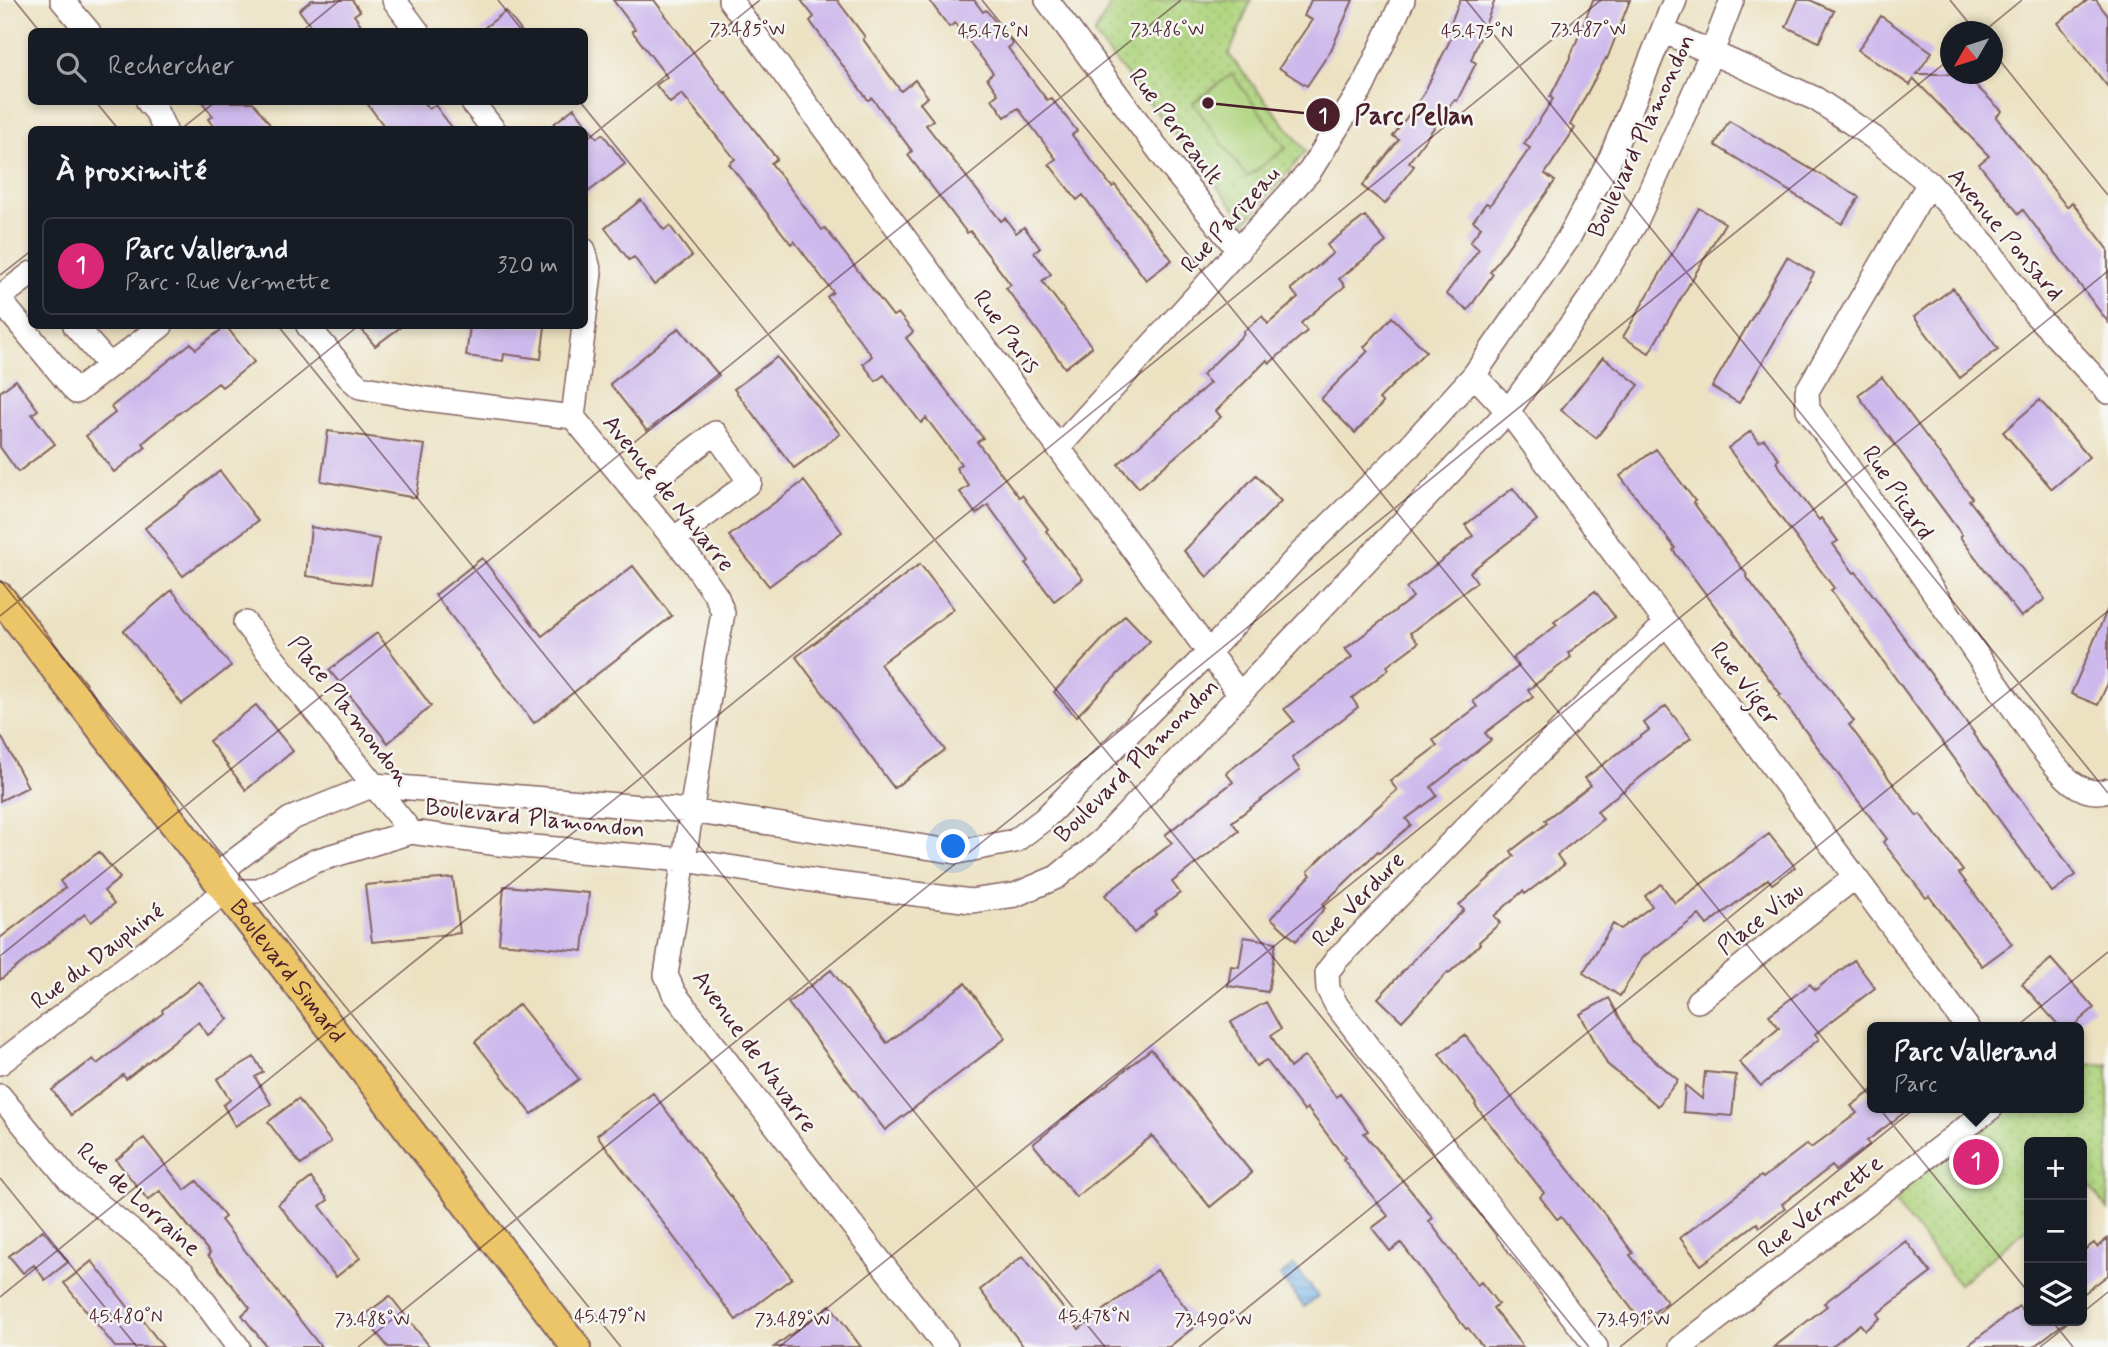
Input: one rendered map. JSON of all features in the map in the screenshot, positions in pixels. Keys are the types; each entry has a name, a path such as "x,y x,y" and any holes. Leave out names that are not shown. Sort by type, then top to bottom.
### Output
{"main road":[{"name":"Boulevard Simard","path":"0,597 576,1347"}],"street":[{"path":"62,0 86,28"},
{"path":"394,0 415,28"},
{"name":"Rue Paris","path":"730,0 1240,695"},
{"name":"Rue Perreault","path":"1047,0 1172,168 1239,251"},
{"name":"Rue Parizeau","path":"1058,448 1310,171 1363,86 1403,0"},
{"name":"Boulevard Plamondon","path":"1675,0 1611,157 1568,239 1474,375 1408,449 1300,554 1208,653 1044,819 1015,841 957,852 691,811 374,785 290,819 229,864 226,891 257,891 315,861 411,832 499,844 685,860 830,883 971,901 1015,895 1057,877 1104,839 1508,411 1588,301 1635,224 1712,52 1731,0"},
{"name":"Avenue Ponsard","path":"1663,31 1816,99 1874,138 1928,183 1986,246 2034,313 2108,392"},
{"path":"151,105 163,126"},
{"path":"474,105 491,126"},
{"name":"Rue Picard","path":"1928,183 1807,391 1808,409 2038,744 2074,785 2098,794 2108,790"},
{"path":"588,266 588,291"},
{"path":"28,276 0,298 76,392 157,329"},
{"path":"78,329 109,365"},
{"name":"Avenue de Navarre","path":"310,329 360,387 435,400 573,417 674,539 717,597 723,613 666,975 674,993 946,1347"},
{"path":"573,417 583,329"},
{"name":"Rue Viger","path":"1474,375 1508,411 1963,1022"},
{"path":"637,493 715,433 750,482 674,539"},
{"name":"Place Plamondon","path":"245,623 411,832"},
{"name":"Rue Verdure","path":"1596,1347 1337,1006 1328,989 1327,972 1666,623"},
{"name":"Place Viau","path":"1698,1002 1855,877"},
{"name":"Rue du Dauphiné","path":"0,1063 226,891"},
{"name":"Rue de Lorraine","path":"0,1096 70,1181 183,1273 238,1347"},
{"name":"Rue Vermette","path":"1681,1347 1985,1113"}],"green space":[{"path":"1113,0 1251,0 1229,55 1306,151 1246,222 1094,35"},
{"path":"1232,74 1286,148 1247,177 1193,103"},
{"path":"2108,1064 2108,1210 2087,1183 2087,1137 2024,1137 2024,1231 1959,1284 1886,1191 1985,1113 2084,1113 2084,1065"}],"water":[{"path":"1294,1265 1318,1296 1304,1307 1280,1276"}],"building":[{"path":"312,0 352,0 360,11 354,15 363,28 312,28 299,10"},
{"path":"613,0 654,0 777,159 771,163 822,230 825,228 893,316 898,313 913,332 906,338 983,438 977,442 1019,497 1022,495 1083,579 1054,601 1026,564 1029,561 988,505 976,514 960,492 969,486 956,468 961,464 926,418 921,423 884,375 876,381 863,364 872,356 827,297 833,292 794,241 791,244 729,164 735,159 682,94 670,103 656,85 667,77 632,31 635,29"},
{"path":"801,0 837,0 901,91 915,80 928,97 920,103 933,120 926,125 1001,221 1005,218 1016,233 1024,227 1040,248 1034,252 1051,274 1042,281 1092,347 1065,368 1006,288 1011,285 970,231 967,233 908,155 912,151 872,98 868,100 810,21 814,17"},
{"path":"929,0 974,0 983,12 986,10 1013,44 1008,48 1047,100 1051,98 1077,131 1072,135 1112,187 1115,185 1172,260 1146,280 1083,195 1077,200 1049,164 1056,159 1018,108 1005,117 992,99 998,94 987,78 993,73 955,23 949,27"},
{"path":"1311,0 1353,0 1331,50 1307,86 1279,68 1312,20 1304,16"},
{"path":"1460,0 1495,0 1471,60 1476,63 1457,101 1454,100 1409,162 1414,166 1385,204 1362,186 1399,140 1393,136 1423,95 1455,30 1449,27"},
{"path":"1593,0 1630,0 1607,59 1570,125 1575,128 1545,174 1555,181 1490,272 1493,274 1468,310 1446,294 1479,249 1470,242 1481,227 1473,221 1486,203 1490,205 1530,148 1524,144 1553,99 1550,97 1569,60"},
{"path":"1798,0 1810,0 1834,11 1819,42 1786,27"},
{"path":"2088,0 2096,0 2108,16 2108,87 2058,23"},
{"path":"506,11 519,28 484,28"},
{"path":"1881,16 1932,52 1917,74 1940,74 1940,84 1974,84 2002,111 1996,117 2067,207 2072,202 2108,249 2108,322 2023,210 2019,214 1979,164 1989,156 1914,79 1910,85 1858,50"},
{"path":"204,105 255,105 271,126 213,126 208,119 213,116"},
{"path":"368,105 426,105 429,109 435,105 451,126 384,126"},
{"path":"574,108 588,126 551,126"},
{"path":"1729,121 1859,197 1842,224 1715,145"},
{"path":"588,126 597,138 603,134 625,164 588,192"},
{"path":"641,200 664,230 670,226 692,256 654,285 634,257 629,260 605,228"},
{"path":"1699,208 1725,223 1649,353 1623,337"},
{"path":"1365,216 1386,242 1339,279 1345,286 1301,323 1307,331 1270,363 1267,360 1216,411 1221,417 1139,488 1118,464 1210,383 1202,375 1244,334 1243,332 1262,316 1268,324 1298,298 1291,289 1333,253 1327,245"},
{"path":"1787,257 1814,273 1739,403 1712,387"},
{"path":"1953,288 1998,349 1960,378 1914,317"},
{"path":"1392,317 1426,351 1379,399 1383,403 1355,433 1321,399 1368,351 1364,347"},
{"path":"679,328 719,375 647,431 610,384"},
{"path":"222,329 228,329 254,362 222,387 218,383 169,421 143,443 146,447 114,472 86,436 115,413 111,407 191,343 196,349"},
{"path":"361,329 398,329 375,346"},
{"path":"470,329 545,329 541,359 504,354 503,361 466,356"},
{"path":"777,357 840,434 794,468 734,389"},
{"path":"1603,357 1639,385 1596,438 1561,410"},
{"path":"1882,377 1972,498 1969,500 2045,599 2021,617 1858,395"},
{"path":"16,380 38,410 32,414 55,444 18,472 0,447 0,392"},
{"path":"2040,400 2089,457 2052,489 2003,432"},
{"path":"328,431 425,445 416,498 321,481"},
{"path":"1751,431 1759,442 1764,439 1779,459 1776,462 1838,541 1833,544 2076,875 2052,892 1831,590 1834,588 1728,448"},
{"path":"1656,449 1854,721 1849,725 1917,816 1920,814 1963,871 1959,873 2012,944 1982,966 1929,896 1926,898 1883,842 1887,839 1779,696 1781,695 1673,550 1675,548 1620,476"},
{"path":"220,471 258,521 183,576 145,528"},
{"path":"1256,475 1281,501 1207,577 1184,551"},
{"path":"804,481 842,532 769,586 729,536"},
{"path":"1513,488 1537,520 1470,572 1477,582 1410,633 1418,643 1387,666 1389,669 1352,698 1358,707 1292,758 1300,770 1232,822 1239,831 1172,882 1180,893 1134,933 1105,895 1172,843 1165,835 1233,782 1226,773 1294,721 1284,709 1352,657 1345,649 1413,597 1406,588 1473,536 1465,525"},
{"path":"311,527 379,539 371,585 306,576"},
{"path":"482,558 542,636 633,566 672,616 534,723 435,595"},
{"path":"920,564 954,609 880,664 945,750 894,788 796,657"},
{"path":"172,590 231,666 182,704 124,631"},
{"path":"1595,591 1615,617 1568,653 1571,657 1528,690 1533,697 1485,733 1491,740 1431,787 1437,796 1406,819 1411,825 1379,853 1378,851 1322,905 1325,908 1296,941 1271,918 1311,875 1308,871 1397,790 1390,781 1437,746 1433,740 1477,707 1473,701 1519,666 1513,658 1557,625 1554,622"},
{"path":"2108,608 2108,683 2098,705 2071,694"},
{"path":"1125,615 1150,641 1076,717 1054,692"},
{"path":"377,633 431,706 388,743 329,670"},
{"path":"256,705 293,751 246,790 209,741"},
{"path":"1666,706 1691,738 1597,811 1603,819 1557,855 1564,865 1525,894 1523,891 1494,916 1500,923 1448,972 1402,1021 1378,998 1464,910 1459,905 1514,856 1511,851 1547,823 1545,820 1591,785 1585,778 1649,730 1644,723"},
{"path":"0,734 28,787 0,801"},
{"path":"1769,834 1795,867 1772,884 1768,879 1707,925 1699,915 1643,957 1620,996 1583,973 1613,924 1621,929 1652,906 1645,896 1661,884 1675,903"},
{"path":"99,852 120,878 104,891 114,904 91,922 85,914 0,980 0,938 65,888 60,881"},
{"path":"453,878 460,933 372,942 365,885"},
{"path":"504,886 589,893 583,951 499,943"},
{"path":"1244,937 1276,942 1268,992 1228,986 1231,966 1239,967"},
{"path":"2051,959 2094,1008 2078,1022 2056,1022 2022,984"},
{"path":"1854,960 1875,988 1815,1034 1819,1039 1761,1086 1739,1062 1779,1028 1769,1015 1810,984 1815,990"},
{"path":"831,970 887,1043 965,983 1006,1038 885,1130 788,1003"},
{"path":"199,981 228,1019 208,1035 198,1022 126,1079 123,1075 71,1115 52,1090 93,1059 97,1064"},
{"path":"1609,998 1633,1042 1678,1080 1658,1106 1607,1064 1580,1014"},
{"path":"1266,1002 1281,1029 1271,1035 1290,1068 1305,1056 1336,1097 1340,1094 1368,1131 1364,1133 1433,1218 1429,1221 1477,1285 1481,1282 1498,1304 1493,1308 1523,1347 1483,1347 1468,1328 1466,1329 1401,1243 1390,1251 1372,1228 1388,1216 1307,1108 1304,1111 1266,1060 1256,1066 1231,1022"},
{"path":"519,1004 579,1079 532,1114 475,1042"},
{"path":"1465,1035 1530,1122 1602,1211 1633,1253 1630,1255 1667,1302 1642,1322 1561,1217 1557,1219 1540,1197 1544,1193 1439,1054"},
{"path":"1151,1049 1252,1173 1210,1207 1152,1136 1076,1197 1033,1144"},
{"path":"254,1057 263,1072 255,1077 271,1104 235,1126 223,1105 230,1100 217,1079"},
{"path":"1705,1072 1736,1075 1732,1116 1683,1112 1685,1085 1702,1099"},
{"path":"653,1093 792,1278 736,1320 597,1135"},
{"path":"1867,1094 1867,1113 1903,1113 1867,1141 1869,1145 1835,1171 1832,1166 1782,1204 1785,1208 1760,1227 1757,1223 1701,1265 1680,1238 1761,1176 1763,1178 1807,1144 1811,1148 1857,1113 1851,1106"},
{"path":"298,1099 331,1142 301,1165 268,1122"},
{"path":"144,1138 185,1190 197,1181 225,1217 221,1220 321,1347 267,1347 242,1315 250,1308 160,1191 148,1200 116,1160"},
{"path":"311,1178 328,1200 320,1206 360,1258 336,1277 278,1204"},
{"path":"43,1230 68,1262 45,1280 34,1265 23,1273 9,1256"},
{"path":"2108,1238 2108,1275 2087,1291 2087,1248 2094,1243 2097,1247"},
{"path":"1906,1241 1931,1273 1877,1314 1880,1318 1865,1330 1860,1324 1831,1347 1774,1347 1827,1306 1824,1303"},
{"path":"1023,1256 1079,1329 1157,1270 1198,1324 1169,1347 1024,1347 980,1290"},
{"path":"92,1261 163,1347 115,1347 64,1283"},
{"path":"390,1296 430,1347 388,1347 363,1316"},
{"path":"830,1305 861,1347 774,1347 805,1324"},
{"path":"2019,1306 2024,1314 2024,1326 2060,1326 2033,1347 1966,1347"}],"place":[{"name":"Parc Pellan","path":"1208,103"},
{"name":"Parc Vallerand","path":"1976,1162"}]}
